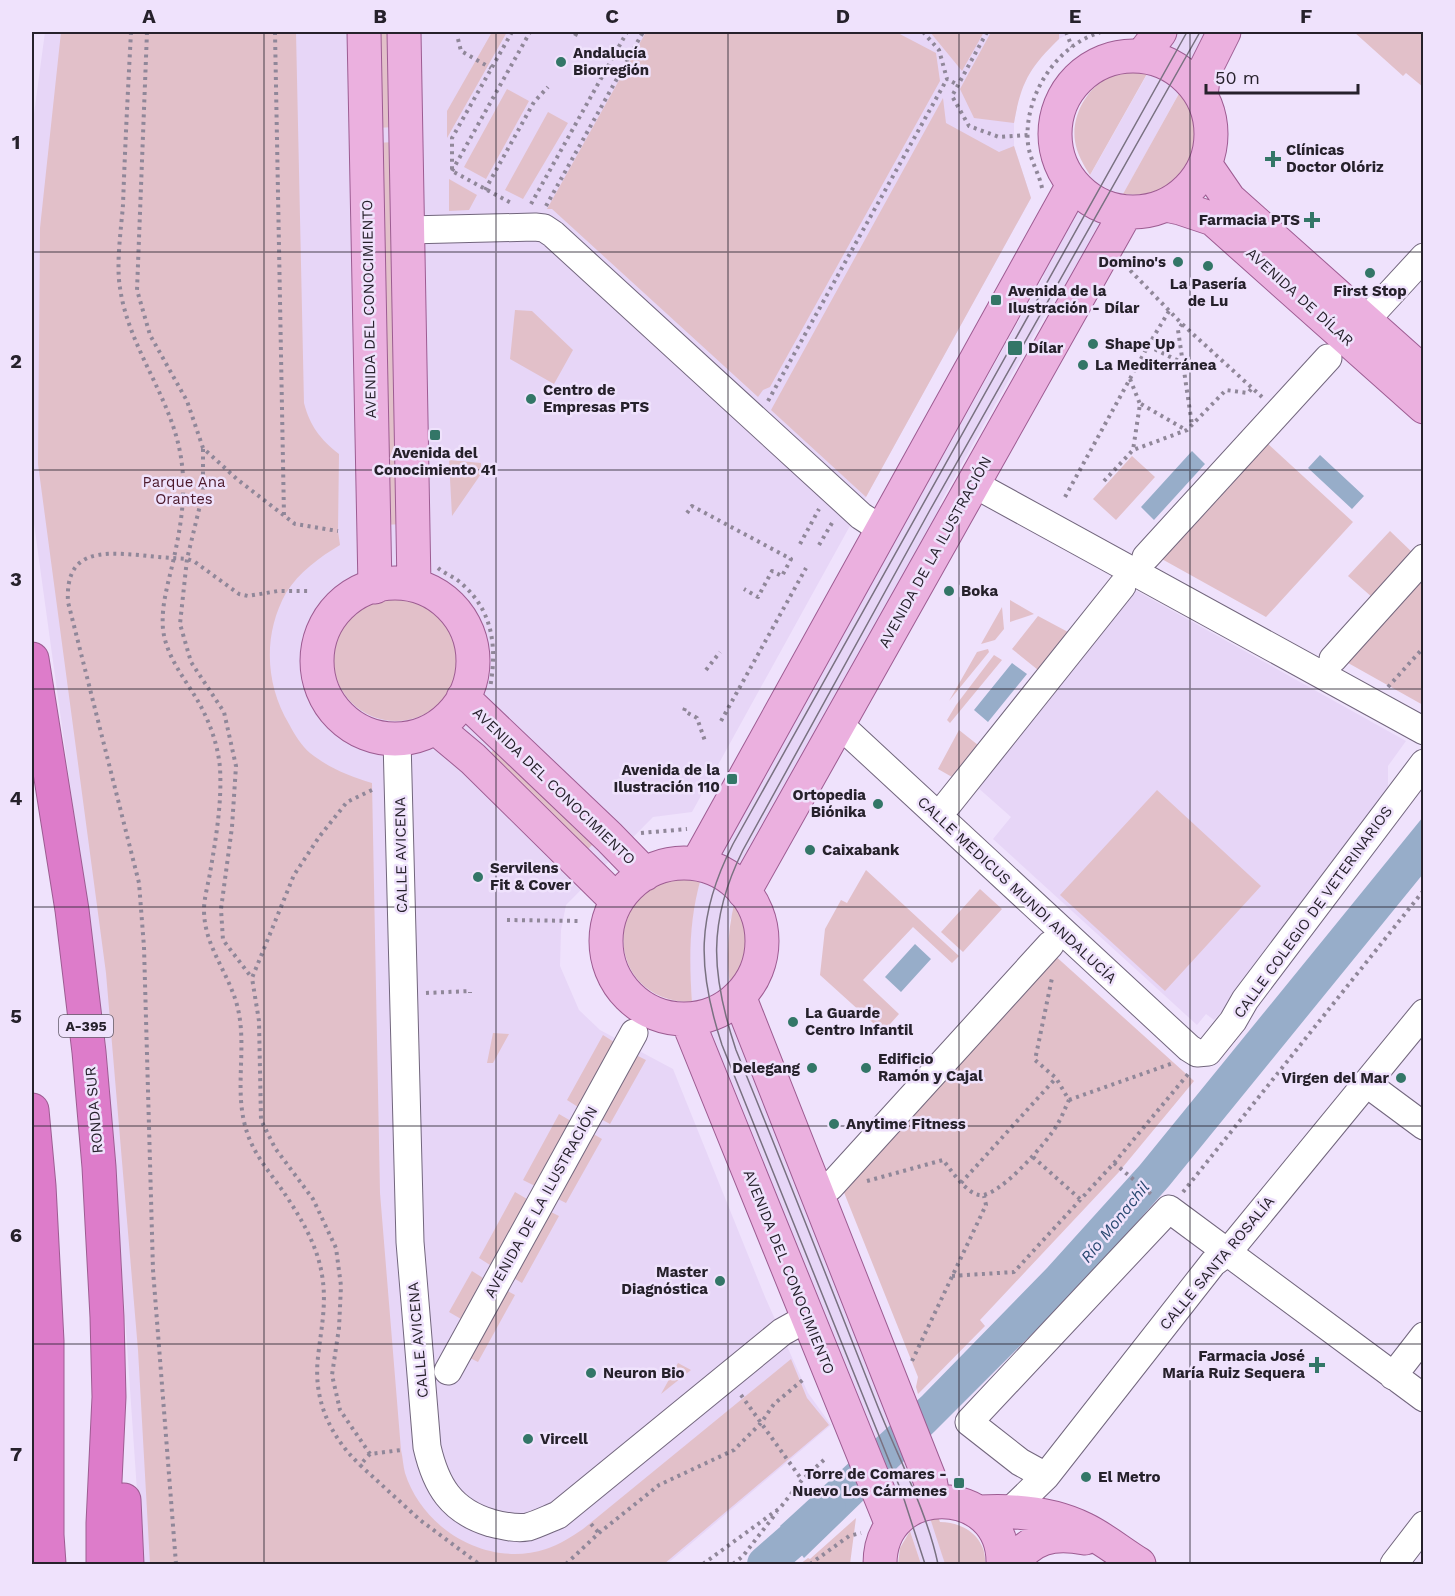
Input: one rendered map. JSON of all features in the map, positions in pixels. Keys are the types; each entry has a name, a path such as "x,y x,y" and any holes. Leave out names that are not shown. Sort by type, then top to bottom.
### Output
{"highway":[{"name":"RONDA SUR","path":"32,658 72,910 89,1052 99,1167 109,1398 103,1564"},
{"path":"32,1110 39,1186 47,1341 46,1555"},
{"path":"109,1398 120,1433 127,1564"}],"main road":[{"name":"AVENIDA DEL CONOCIMIENTO","path":"364,32 375,586"},
{"path":"404,32 408,230 423,574 431,590 456,614 470,640 471,676 477,695 436,728 416,736 397,740 371,736 345,721 326,697 318,673 319,648 327,624 336,611 360,591 375,586 394,584 423,574"},
{"path":"1201,95 1204,72 1224,32"},
{"path":"697,864 881,529 1058,188 1055,133 1058,111 1067,91 1082,75 1100,63 1151,44 1169,64 1192,81 1210,117 1211,141 1205,164 1196,181 1182,195 1166,205 1146,212 1126,213 1102,207 1087,198 1058,188"},
{"name":"AVENIDA DE DÍLAR","path":"1205,164 1229,199 1424,374"},
{"name":"AVENIDA DE DÍLAR","path":"1166,205 1213,219 1424,407"},
{"name":"AVENIDA DE LA ILUSTRACIÓN","path":"744,892 1126,213"},
{"name":"AVENIDA DEL CONOCIMIENTO","path":"477,695 645,874"},
{"path":"436,728 473,759 617,902"},
{"path":"697,864 724,875 744,892 758,917 761,945 755,972 739,996 712,1014 687,1019 673,1018 645,1009 621,987 608,957 606,943 609,921 617,902 629,886 645,874 670,865 697,864"},
{"path":"739,996 932,1490 958,1502 994,1512 1068,1522 1084,1529 1139,1564"},
{"name":"AVENIDA DEL CONOCIMIENTO","path":"687,1019 858,1442 884,1534"},
{"path":"884,1534 909,1510 919,1505 932,1490"},
{"path":"994,1512 995,1530 1003,1553 1003,1564"},
{"path":"1012,1564 1021,1552 1034,1542 1051,1536 1069,1535 1104,1541"}],"street":[{"path":"408,230 544,228 861,516 881,529"},
{"path":"1365,321 1424,257"},
{"path":"1146,557 1328,358"},
{"path":"974,484 1424,731"},
{"path":"1333,658 1424,558"},
{"path":"948,804 1122,586"},
{"name":"CALLE MEDICUS MUNDI ANDALUCÍA","path":"839,724 1055,949 1189,1048 1188,1062"},
{"name":"CALLE AVICENA","path":"397,740 410,1242 428,1447 432,1468 440,1485 458,1508 486,1521 506,1527 526,1527 545,1521 565,1509 782,1332 807,1318"},
{"name":"CALLE COLEGIO DE VETERINARIOS","path":"1188,1062 1208,1052 1233,1021 1245,1000 1424,762"},
{"path":"830,1187 1055,949"},
{"name":"CALLE SANTA ROSALÍA","path":"994,1512 1046,1476 1213,1263 1228,1252 1424,1013"},
{"name":"AVENIDA DE LA ILUSTRACIÓN","path":"448,1371 634,1032"},
{"path":"1366,1083 1424,1126"},
{"path":"1040,1473 1020,1462 969,1422 1162,1203 1424,1398"},
{"path":"1393,1376 1424,1336"},
{"path":"1394,1564 1424,1525"}],"path":[{"path":"130,32 119,284 128,327 177,435 183,466 183,503 174,558 164,597 164,631 175,663 214,734 220,767 218,826 204,910 210,945 227,977 238,1006 243,1036 242,1100 245,1128 257,1156 292,1204 309,1233 322,1273 325,1313 317,1362 319,1396 327,1421 348,1453 360,1465 420,1520 479,1564"},
{"path":"147,32 137,290 150,335 187,401 203,448 203,493 187,559 180,624 191,662 224,712 237,766 232,827 221,909 223,940 252,978 259,1021 261,1120 275,1148 313,1199 336,1248 341,1286 339,1328 332,1375 340,1410 370,1454"},
{"path":"275,32 284,516"},
{"path":"452,171 452,138 512,32"},
{"path":"452,171 530,32"},
{"path":"530,206 627,32"},
{"path":"523,206 546,206 643,32"},
{"path":"752,417 774,391 947,79 939,50 923,32"},
{"path":"987,32 952,96 969,126 999,137 1028,135"},
{"path":"1066,32 1072,47"},
{"path":"1058,188 1034,168 1027,121 1033,100 1047,74 1081,39 1101,32"},
{"path":"458,39 461,51 491,68"},
{"path":"947,79 958,85"},
{"path":"485,190 534,102 548,87"},
{"path":"452,171 516,206"},
{"path":"1120,260 1182,324 1262,398"},
{"path":"1065,497 1169,311"},
{"path":"1182,324 1178,330 1192,425"},
{"path":"1148,346 1183,363"},
{"path":"1130,378 1140,404 1133,450"},
{"path":"1104,481 1133,450 1187,430 1226,390 1248,393 1252,388"},
{"path":"1140,404 1187,430"},
{"path":"203,448 238,480 295,524 338,531"},
{"path":"687,513 692,506 791,559 782,576 772,571 758,597 744,589"},
{"path":"800,544 819,509"},
{"path":"819,545 832,523"},
{"path":"176,1564 153,1270 144,947 139,883 68,602 69,581 79,564 96,554 115,553 187,559 195,562 239,594 248,596 278,591 309,591"},
{"path":"721,721 806,568"},
{"path":"423,574 442,571 460,582 478,602 485,614 495,649 477,695"},
{"path":"1387,689 1424,647"},
{"path":"706,670 720,652"},
{"path":"685,708 684,711 697,718 705,741"},
{"path":"252,978 294,875 319,837 347,802 372,790"},
{"path":"636,833 685,830 696,827"},
{"path":"1114,1163 1162,1203 1424,890"},
{"path":"507,920 581,921"},
{"path":"1055,949 1035,1060 1056,1078 1069,1100"},
{"path":"426,993 470,991 470,993"},
{"path":"865,1182 943,1160 961,1183 976,1195 984,1196 1008,1180 1033,1156 1057,1126 1069,1100 1188,1062"},
{"path":"952,1276 1014,1272 1114,1163 1188,1062"},
{"path":"961,1183 1056,1078"},
{"path":"1033,1156 1081,1200"},
{"path":"912,1363 986,1205 984,1196"},
{"path":"566,1564 598,1533 658,1485 734,1450 761,1423 774,1404 824,1358"},
{"path":"728,1376 802,1480"},
{"path":"360,1465 370,1454 401,1450"},
{"path":"733,1564 743,1556 802,1480 826,1457"},
{"path":"703,1564 780,1508"},
{"path":"591,1524 598,1533"},
{"path":"810,1564 849,1536 866,1531 884,1534"}],"shaded area":[{"path":"45,32 1071,32 1059,39 1043,54 1029,74 1019,95 1014,123 1014,146 1031,198 692,812 653,817 566,905 561,930 560,966 579,1010 600,1030 673,1069 765,1297 808,1393 831,1425 667,1564 142,1564 107,1053 32,509 32,129"},
{"path":"1171,32 1213,32 1070,290 1061,286 939,505 947,510 730,920 727,944 730,985 922,1487 891,1502 701,1032 692,1002 690,977 689,952 694,901 701,878 913,491 921,495 1044,276 1036,271"},
{"path":"1135,590 1406,741 1388,766 1388,788 1223,1010 1214,1020 1206,1014 1197,1025 993,839 1011,817 976,786"},
{"path":"930,1518 945,1564 921,1564 910,1531"}],"green space":[{"name":"Parque Ana Orantes","path":"61,32 296,32 304,403 309,419 317,432 339,454 338,531 340,545 310,566 286,593 273,625 271,676 281,709 304,747 332,767 372,783 380,1193 404,1470 414,1493 426,1512 460,1540 502,1553 524,1554 546,1549 583,1529 791,1359 807,1398 829,1425 664,1564 150,1564 138,1350 106,973 38,464 40,228"},
{"path":"372,32 395,32 397,127 374,128"},
{"path":"492,32 507,32 447,138 447,111"},
{"path":"646,32 896,32 936,53 940,81 770,387 763,390 758,397 552,209 547,209"},
{"path":"930,32 984,32 962,71"},
{"path":"991,32 1059,32 1059,39 1033,68 1023,86 1014,123 974,118 960,89"},
{"path":"1354,32 1388,32 1390,34 1392,32 1423,32 1423,87 1406,73 1403,76"},
{"path":"1129,71 1148,72 1090,175 1079,155 1075,141 1074,131 1078,112 1088,95 1102,81"},
{"path":"507,89 529,101 486,179 464,167"},
{"path":"1181,90 1192,105 1198,130 1194,154 1188,165 1171,184 1160,190 1137,195 1123,194"},
{"path":"943,98 946,123 999,152 1014,146 1031,198 866,497 771,410"},
{"path":"548,112 568,123 523,199 505,190"},
{"path":"396,142 404,524 382,525 374,143"},
{"path":"449,179 477,195 469,210 449,211"},
{"path":"515,310 532,311 573,350 554,384 510,359"},
{"path":"1267,443 1353,522 1266,617 1160,558"},
{"path":"1132,456 1155,477 1116,520 1093,499"},
{"path":"449,460 481,463 481,474 452,516"},
{"path":"1390,531 1414,554 1373,598 1348,576"},
{"path":"1423,570 1423,705 1341,659"},
{"path":"396,595 420,600 440,614 454,634 459,658 454,682 440,702 420,716 396,721 372,716 352,702 338,682 333,658 338,634 352,614 372,600"},
{"path":"1010,600 1034,614 1010,622"},
{"path":"1002,607 1004,629 995,640 981,644"},
{"path":"1038,616 1068,632 1038,670 1012,649"},
{"path":"988,649 989,652 949,701 977,652"},
{"path":"994,655 1002,660 950,723 947,720 956,705"},
{"path":"959,730 978,745 952,777 938,769"},
{"path":"500,743 598,839 583,854 485,759"},
{"path":"1157,790 1261,886 1165,991 1060,895"},
{"path":"866,870 959,956 952,963 913,927 863,980 899,1014 883,1032 820,975 825,929 841,900 847,903"},
{"path":"689,876 701,878 694,909 691,940 692,1002 662,997 641,983 628,963 623,940 627,918 640,897 660,883"},
{"path":"980,889 1002,909 963,952 941,932"},
{"path":"735,900 746,922 748,943 743,964 730,985 728,942"},
{"path":"1052,953 1194,1081 1118,1173 980,1320 985,1326 918,1394 916,1387 918,1377 841,1185"},
{"path":"493,1033 509,1034 493,1063 487,1063"},
{"path":"603,1035 614,1042 578,1107 567,1100"},
{"path":"634,1054 646,1060 610,1124 599,1118"},
{"path":"559,1114 571,1121 535,1186 523,1180"},
{"path":"590,1132 602,1139 566,1203 554,1197"},
{"path":"515,1192 527,1199 490,1265 479,1258"},
{"path":"547,1210 559,1216 522,1283 510,1276"},
{"path":"472,1271 483,1278 461,1319 449,1312"},
{"path":"504,1289 515,1295 478,1362 466,1356"},
{"path":"678,1363 691,1370 661,1394"},
{"path":"938,1517 940,1522 965,1528 978,1539 985,1555 985,1564 945,1564 930,1518"},
{"path":"856,1518 850,1564 800,1564 810,1559"},
{"path":"910,1531 921,1564 898,1564 900,1548"}],"water":[{"path":"1192,451 1205,464 1154,520 1141,507"},
{"path":"1320,455 1364,496 1352,509 1308,468"},
{"path":"1012,663 1027,674 988,722 974,710"},
{"path":"1423,817 1423,874 1169,1186 1087,1279 804,1558 780,1526 922,1396 1047,1268 1140,1165"},
{"path":"915,944 931,959 901,992 885,977"}],"waterway":[{"name":"Río Monachil","path":"765,1564 828,1509"}],"tram line":[{"path":"925,1564 902,1493 722,1045 708,992 705,967 704,943 707,919 712,895 733,844 1187,32"},
{"path":"938,1564 919,1502 876,1402 736,1050 721,997 718,973 718,925 731,876 743,850 930,510 1200,32"}],"place":[{"name":"Andalucía Biorregión","path":"561,62"},
{"name":"Clínicas Doctor Olóriz","path":"1273,159"},
{"name":"Farmacia PTS","path":"1312,220"},
{"name":"Domino's","path":"1178,262"},
{"name":"La Pasería de Lu","path":"1208,266"},
{"name":"First Stop","path":"1370,273"},
{"name":"Avenida de la Ilustración - Dílar","path":"996,300"},
{"name":"Shape Up","path":"1093,344"},
{"name":"Dílar","path":"1015,348"},
{"name":"La Mediterránea","path":"1083,365"},
{"name":"Centro de Empresas PTS","path":"531,399"},
{"name":"Avenida del Conocimiento 41","path":"435,435"},
{"name":"Boka","path":"949,591"},
{"name":"Avenida de la Ilustración 110","path":"732,779"},
{"name":"Ortopedia Biónika","path":"878,804"},
{"name":"Caixabank","path":"810,850"},
{"name":"Servilens Fit & Cover","path":"478,877"},
{"name":"La Guarde Centro Infantil","path":"793,1022"},
{"name":"Delegang","path":"812,1068"},
{"name":"Edificio Ramón y Cajal","path":"866,1068"},
{"name":"Virgen del Mar","path":"1401,1078"},
{"name":"Anytime Fitness","path":"834,1124"},
{"name":"Master Diagnóstica","path":"720,1281"},
{"name":"Farmacia José María Ruiz Sequera","path":"1317,1365"},
{"name":"Neuron Bio","path":"591,1373"},
{"name":"Vircell","path":"528,1439"},
{"name":"El Metro","path":"1086,1477"},
{"name":"Torre de Comares - Nuevo Los Cármenes","path":"959,1483"}]}
